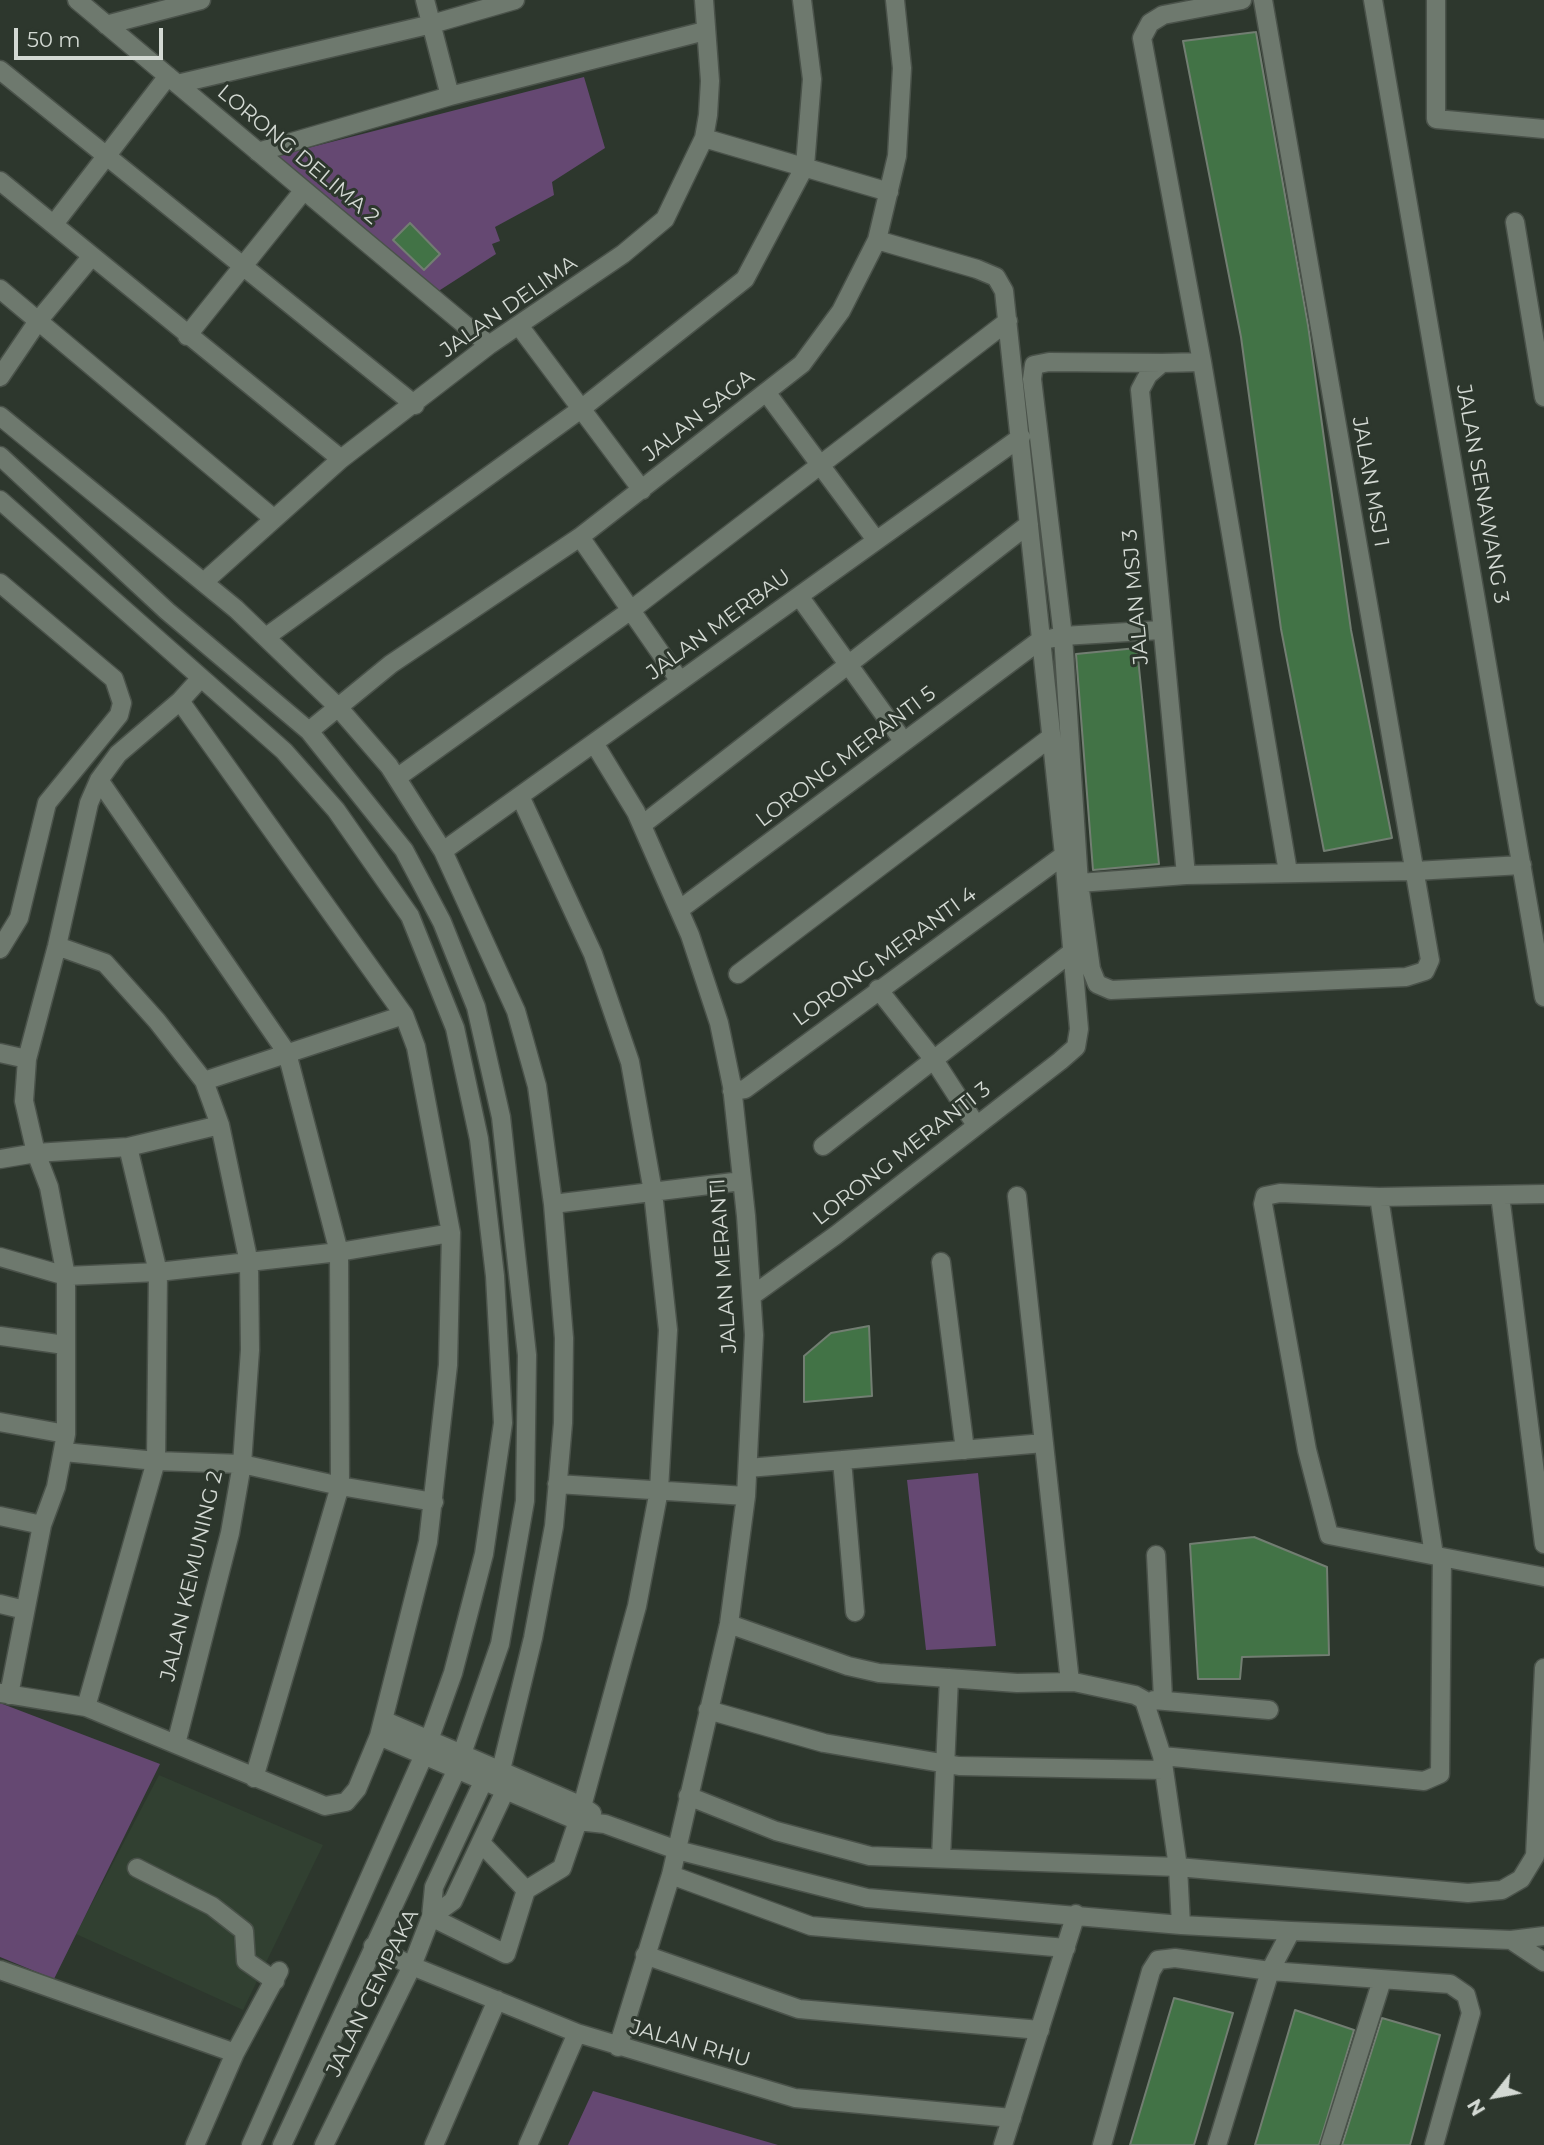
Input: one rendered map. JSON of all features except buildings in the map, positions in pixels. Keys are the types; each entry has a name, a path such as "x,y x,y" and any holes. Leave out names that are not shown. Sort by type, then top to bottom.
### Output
{"street":[{"name":"LORONG DELIMA 2","path":"77,0 489,345"},
{"path":"106,25 166,4 201,0"},
{"path":"425,0 450,96"},
{"path":"54,224 106,156 172,80 432,24 515,0"},
{"name":"JALAN DELIMA","path":"205,581 341,460 489,345 520,327 623,254 665,219 704,138 710,81 704,0"},
{"path":"266,636 581,409 745,279 805,166 812,79 802,0"},
{"name":"JALAN SAGA","path":"309,731 391,664 580,537 802,364 841,311 877,240 897,156 902,68 895,0"},
{"path":"1242,0 1163,15 1150,23 1142,38 1202,362 1288,872"},
{"name":"JALAN MSJ 1","path":"1079,883 1091,969 1097,984 1111,990 1406,977 1425,971 1430,960 1263,0"},
{"name":"JALAN SENAWANG 3","path":"1373,0 1522,865 1536,899 1544,997"},
{"path":"1436,0 1437,119 1544,129"},
{"path":"258,152 450,96 705,31"},
{"path":"0,70 415,405"},
{"path":"704,138 888,192"},
{"path":"0,181 341,460"},
{"path":"187,336 304,190"},
{"path":"1515,222 1544,397"},
{"path":"823,1146 1073,951 1004,291 996,277 877,240"},
{"path":"0,377 38,321 92,256"},
{"path":"0,289 273,518"},
{"path":"398,777 631,610 1008,321"},
{"path":"520,327 642,490"},
{"path":"1202,362 1049,362 1034,365 1032,379 1063,636 1079,883 1186,875 1415,871 1522,865"},
{"name":"JALAN MSJ 3","path":"1162,363 1148,375 1140,390 1186,875"},
{"path":"766,391 876,540"},
{"path":"0,415 205,581 337,706 398,777 443,851 516,1011 537,1086 553,1204 564,1338 563,1423 554,1526 533,1638 501,1770"},
{"name":"JALAN MERBAU","path":"443,851 1021,437"},
{"path":"0,456 167,611 309,731 404,850 442,922 476,1007 501,1117 527,1355 525,1501 500,1644 456,1771 282,2145"},
{"path":"0,500 284,751 336,810 410,916 455,1028 474,1114 495,1276 503,1423 484,1554 453,1673 423,1757 251,2145"},
{"path":"642,825 1029,524"},
{"path":"580,537 680,681"},
{"path":"0,583 114,679 122,702 119,715 47,803 19,918 0,949"},
{"path":"799,596 904,742"},
{"path":"1039,641 1063,636 1161,630"},
{"name":"LORONG MERANTI 5","path":"679,910 1039,641"},
{"path":"180,701 404,1015 416,1047 451,1233 448,1365 428,1542 381,1728 357,1789 346,1802 325,1806 86,1707 5,1694 42,1525 65,1443 66,1276 49,1187 36,1153 24,1101 27,1059 57,946 89,803 99,779 118,754 180,701 200,679"},
{"path":"738,974 1051,737"},
{"name":"JALAN MERANTI","path":"594,743 642,825 679,910 719,1023 732,1091 753,1295 746,1496 729,1624 671,1875 618,2047"},
{"path":"99,779 287,1053 340,1251 340,1486 254,1778"},
{"path":"483,1782 434,1887 431,1917 506,1954 526,1890 562,1868 580,1813 637,1606 659,1490 668,1330 653,1192 630,1062 593,954 520,796"},
{"name":"LORONG MERANTI 4","path":"732,1091 745,1089 1064,855"},
{"name":"JALAN KEMUNING 2","path":"57,946 104,963 157,1021 204,1081 220,1125 249,1263 250,1350 242,1464 230,1533 176,1744"},
{"name":"LORONG MERANTI 3","path":"753,1295 836,1235 1076,1047 1079,1029 1073,951"},
{"path":"878,989 934,1060 976,1125"},
{"path":"204,1081 404,1015"},
{"path":"0,1053 27,1059"},
{"path":"0,1159 36,1153 128,1147 220,1125"},
{"path":"86,1707 156,1461 158,1272 128,1147"},
{"path":"553,1204 742,1181"},
{"path":"1544,1194 1379,1198 1280,1193 1265,1196 1263,1204 1307,1450 1329,1535 1544,1577"},
{"path":"1500,1195 1544,1545"},
{"path":"1017,1196 1070,1682"},
{"path":"708,1710 824,1743 959,1766 1163,1763 1424,1781 1440,1774 1438,1556 1379,1198"},
{"path":"0,1257 66,1276 158,1272 340,1251 451,1233"},
{"path":"941,1262 965,1450"},
{"path":"0,1336 65,1345"},
{"path":"0,1422 65,1443 156,1461 242,1464 340,1486 434,1502"},
{"path":"748,1468 1044,1443"},
{"path":"842,1460 855,1612"},
{"path":"557,1483 746,1496"},
{"path":"0,1516 42,1525"},
{"path":"1156,1555 1163,1699"},
{"path":"0,1604 24,1610"},
{"path":"729,1624 848,1666 880,1673 1070,1682 1135,1695 1144,1700 1163,1699 1269,1710"},
{"path":"688,1796 776,1830 870,1856 1178,1867 1468,1893 1502,1890 1521,1879 1535,1856 1544,1668"},
{"path":"940,1858 949,1678"},
{"path":"1144,1700 1163,1763 1178,1867 1181,1925"},
{"path":"381,1728 429,1739 463,1753 501,1770 580,1813 677,1850 867,1898 1181,1925 1511,1940 1544,1936"},
{"path":"381,1728 423,1757 505,1791 580,1813"},
{"name":"JALAN CEMPAKA","path":"324,2145 412,1966 431,1917 453,1901 505,1791"},
{"path":"437,1808 451,1803 457,1807 459,1833"},
{"path":"481,1843 526,1890"},
{"path":"137,1868 212,1906 244,1931 246,1961 276,1976 235,2053 195,2145"},
{"path":"671,1875 811,1926 1066,1948"},
{"path":"1003,2145 1076,1914"},
{"path":"1217,2145 1270,1971 1292,1931"},
{"path":"1511,1940 1544,1947"},
{"path":"1511,1940 1544,1962"},
{"name":"JALAN RHU","path":"373,1946 412,1966 577,2033 795,2098 1012,2118"},
{"path":"645,1955 799,2009 1040,2030"},
{"path":"1102,2145 1151,1971 1158,1960 1175,1958 1270,1971 1450,1984 1466,1995 1471,2012 1434,2145"},
{"path":"0,1970 235,2053"},
{"path":"1330,2145 1382,1980"},
{"path":"434,2145 497,2000"},
{"path":"528,2145 577,2033"}],"shaded area":[{"path":"584,77 605,148 552,182 554,195 495,227 500,241 492,244 496,254 437,292 269,158"},
{"path":"978,1473 996,1646 926,1650 907,1480"},
{"path":"0,1703 160,1764 54,1979 0,1957"},
{"path":"159,1775 323,1845 243,2010 76,1934"},
{"path":"593,2091 778,2145 568,2145"}]}
